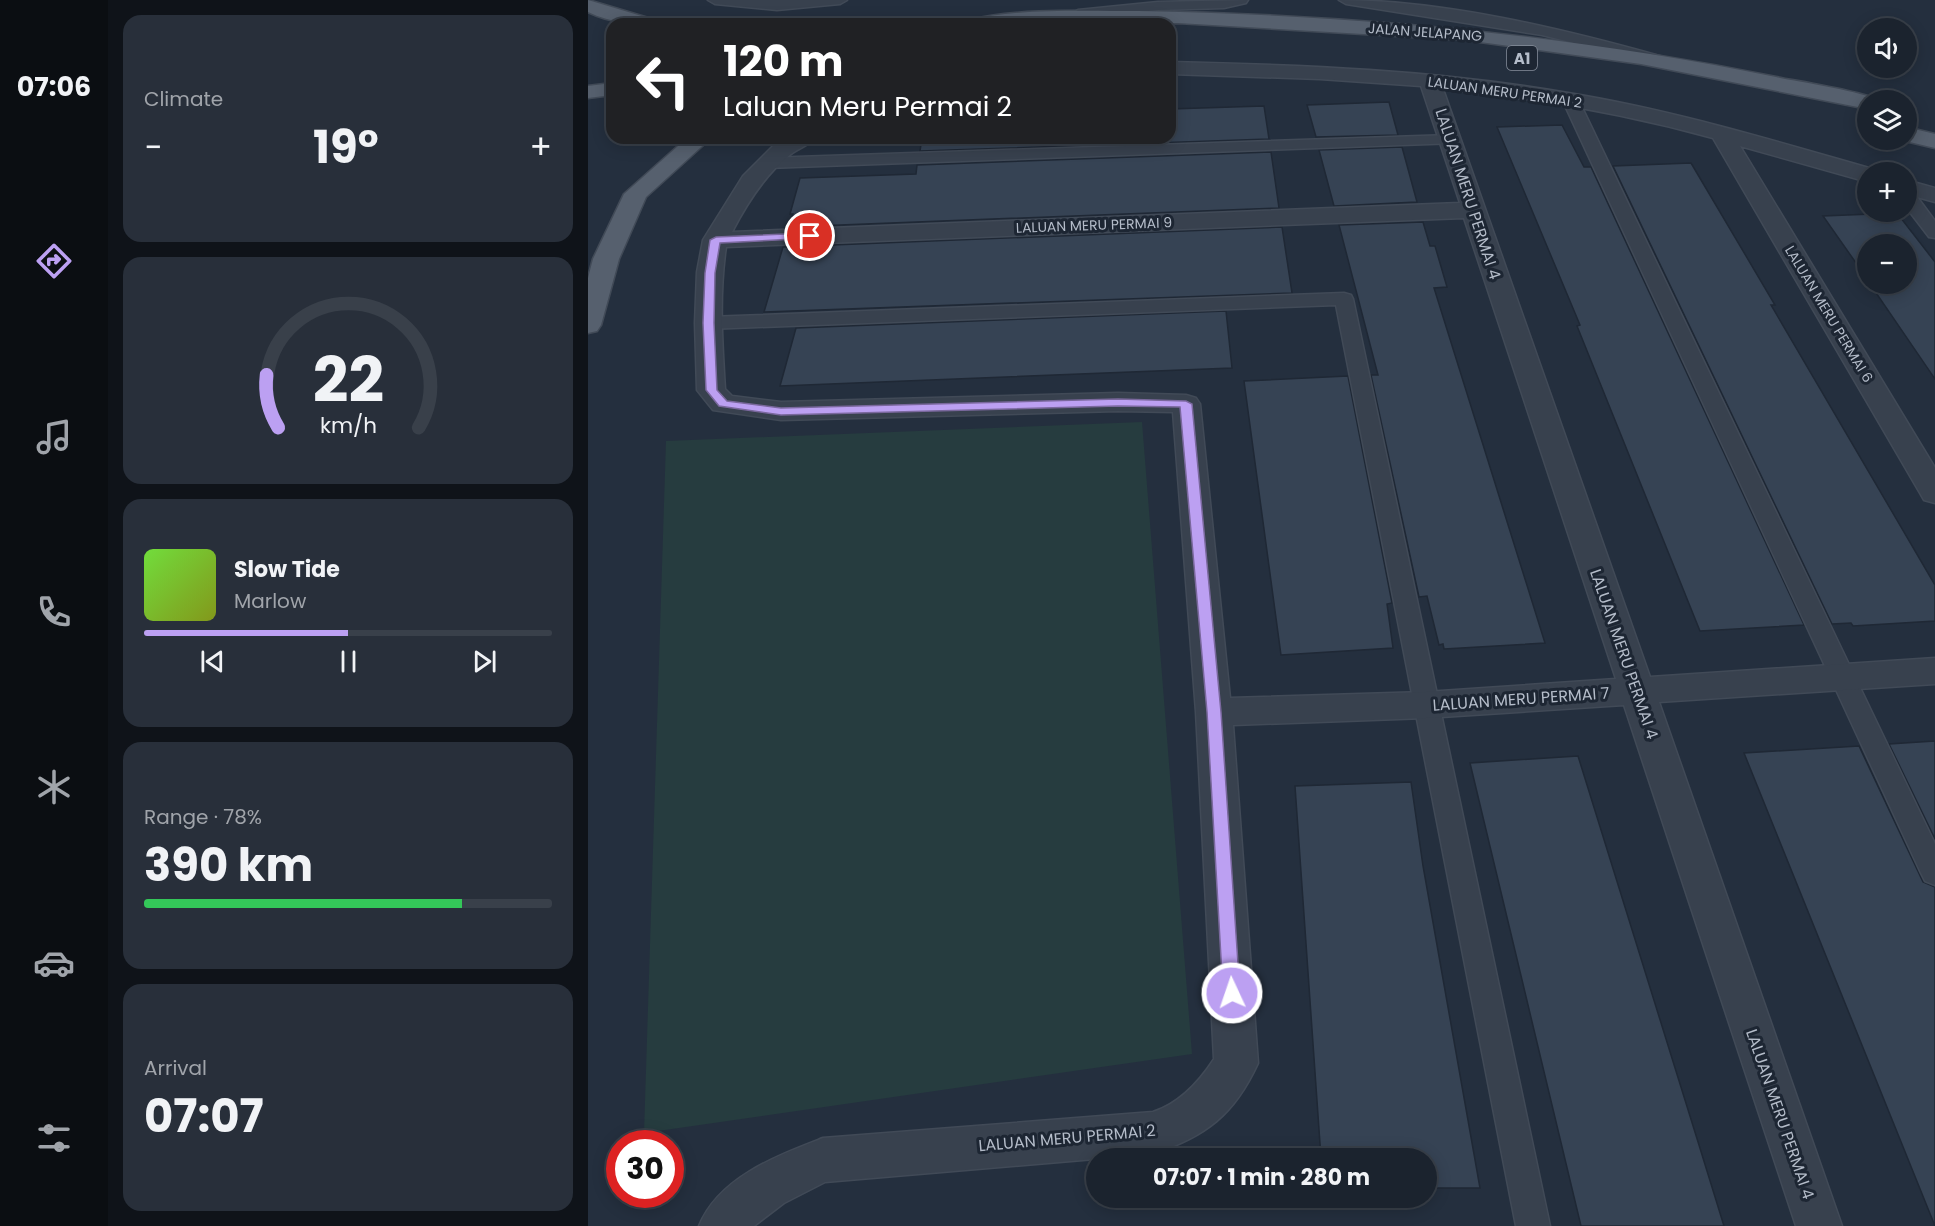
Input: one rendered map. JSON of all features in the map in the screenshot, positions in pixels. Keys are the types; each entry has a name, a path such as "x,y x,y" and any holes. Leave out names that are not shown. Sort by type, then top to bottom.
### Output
{"main road":[{"path":"588,5 626,18"},
{"name":"JALAN JELAPANG","path":"1043,18 1175,17 1428,31 1563,45 1663,62 1857,101"},
{"name":"JALAN JELAPANG","path":"1176,37 1352,42 1471,51 1653,79 1815,112"},
{"path":"588,92 606,90"},
{"path":"1917,137 1935,141"},
{"path":"588,325 606,259 636,194 693,144"}],"street":[{"name":"LALUAN MERU PERMAI 2","path":"1176,68 1315,72 1430,81 1570,99 1722,134 1857,173"},
{"name":"LALUAN MERU PERMAI 4","path":"1430,81 1819,1226"},
{"name":"LALUAN MERU PERMAI 6","path":"1722,134 1935,493"},
{"name":"LALUAN MERU PERMAI 2","path":"722,1226 737,1208 757,1194 783,1178 823,1160 1153,1133 1183,1122 1203,1108 1223,1085 1236,1063 1214,712 1186,404 1118,402 781,411 723,404 711,390 708,323 710,273 716,240 734,206 767,163 792,144"},
{"path":"1917,190 1935,195"},
{"name":"LALUAN MERU PERMAI 9","path":"716,240 1473,210"},
{"name":"LALUAN MERU PERMAI 7","path":"1214,712 1426,705 1935,671"}],"lane":[{"path":"715,0 777,6 840,0"},
{"path":"1043,18 1158,6 1224,4 1241,0"},
{"path":"1346,0 1481,18 1608,45 1663,62"},
{"path":"1570,99 1935,873"},
{"path":"767,163 1451,140"},
{"path":"1917,209 1935,233"},
{"path":"708,323 1344,300 1533,1226"}],"green space":[{"path":"1142,422 1192,1054 665,1130 644,1130 666,441"}],"building":[{"path":"1389,102 1398,135 1316,137 1307,105"},
{"path":"1264,106 1269,139 1176,142 1176,109"},
{"path":"1562,125 1584,167 1591,167 1804,625 1700,631 1577,326 1580,325 1497,127"},
{"path":"921,144 1124,144 920,151"},
{"path":"1402,147 1417,202 1334,206 1319,150"},
{"path":"1271,152 1279,208 789,227 793,214 790,214 800,178 916,174 917,165"},
{"path":"1691,163 1775,305 1771,305 1935,585 1935,621 1853,626 1851,623 1832,624 1613,166"},
{"path":"1857,215 1857,222 1904,222 1913,234 1857,234 1857,264 1823,216"},
{"path":"1423,222 1430,246 1435,246 1447,287 1434,288 1545,643 1444,649 1443,644 1439,645 1427,596 1419,597 1371,375 1378,375 1339,225"},
{"path":"1282,227 1292,293 764,312 783,247"},
{"path":"1917,239 1935,262 1935,379 1877,294 1917,294"},
{"path":"1226,311 1232,368 780,386 796,328"},
{"path":"1348,376 1392,603 1387,604 1393,648 1281,655 1244,381"},
{"path":"1935,741 1935,839 1889,744"},
{"path":"1859,746 1923,882 1935,887 1935,1226 1744,753"},
{"path":"1578,756 1724,1226 1581,1226 1470,763"},
{"path":"1411,782 1423,866 1480,1188 1437,1188 1437,1148 1320,1148 1295,786"}],"route":[{"path":"810,236 716,240 710,273 708,323 711,390 723,404 781,411 818,411 1118,402 1186,404 1214,712 1232,993"}]}
